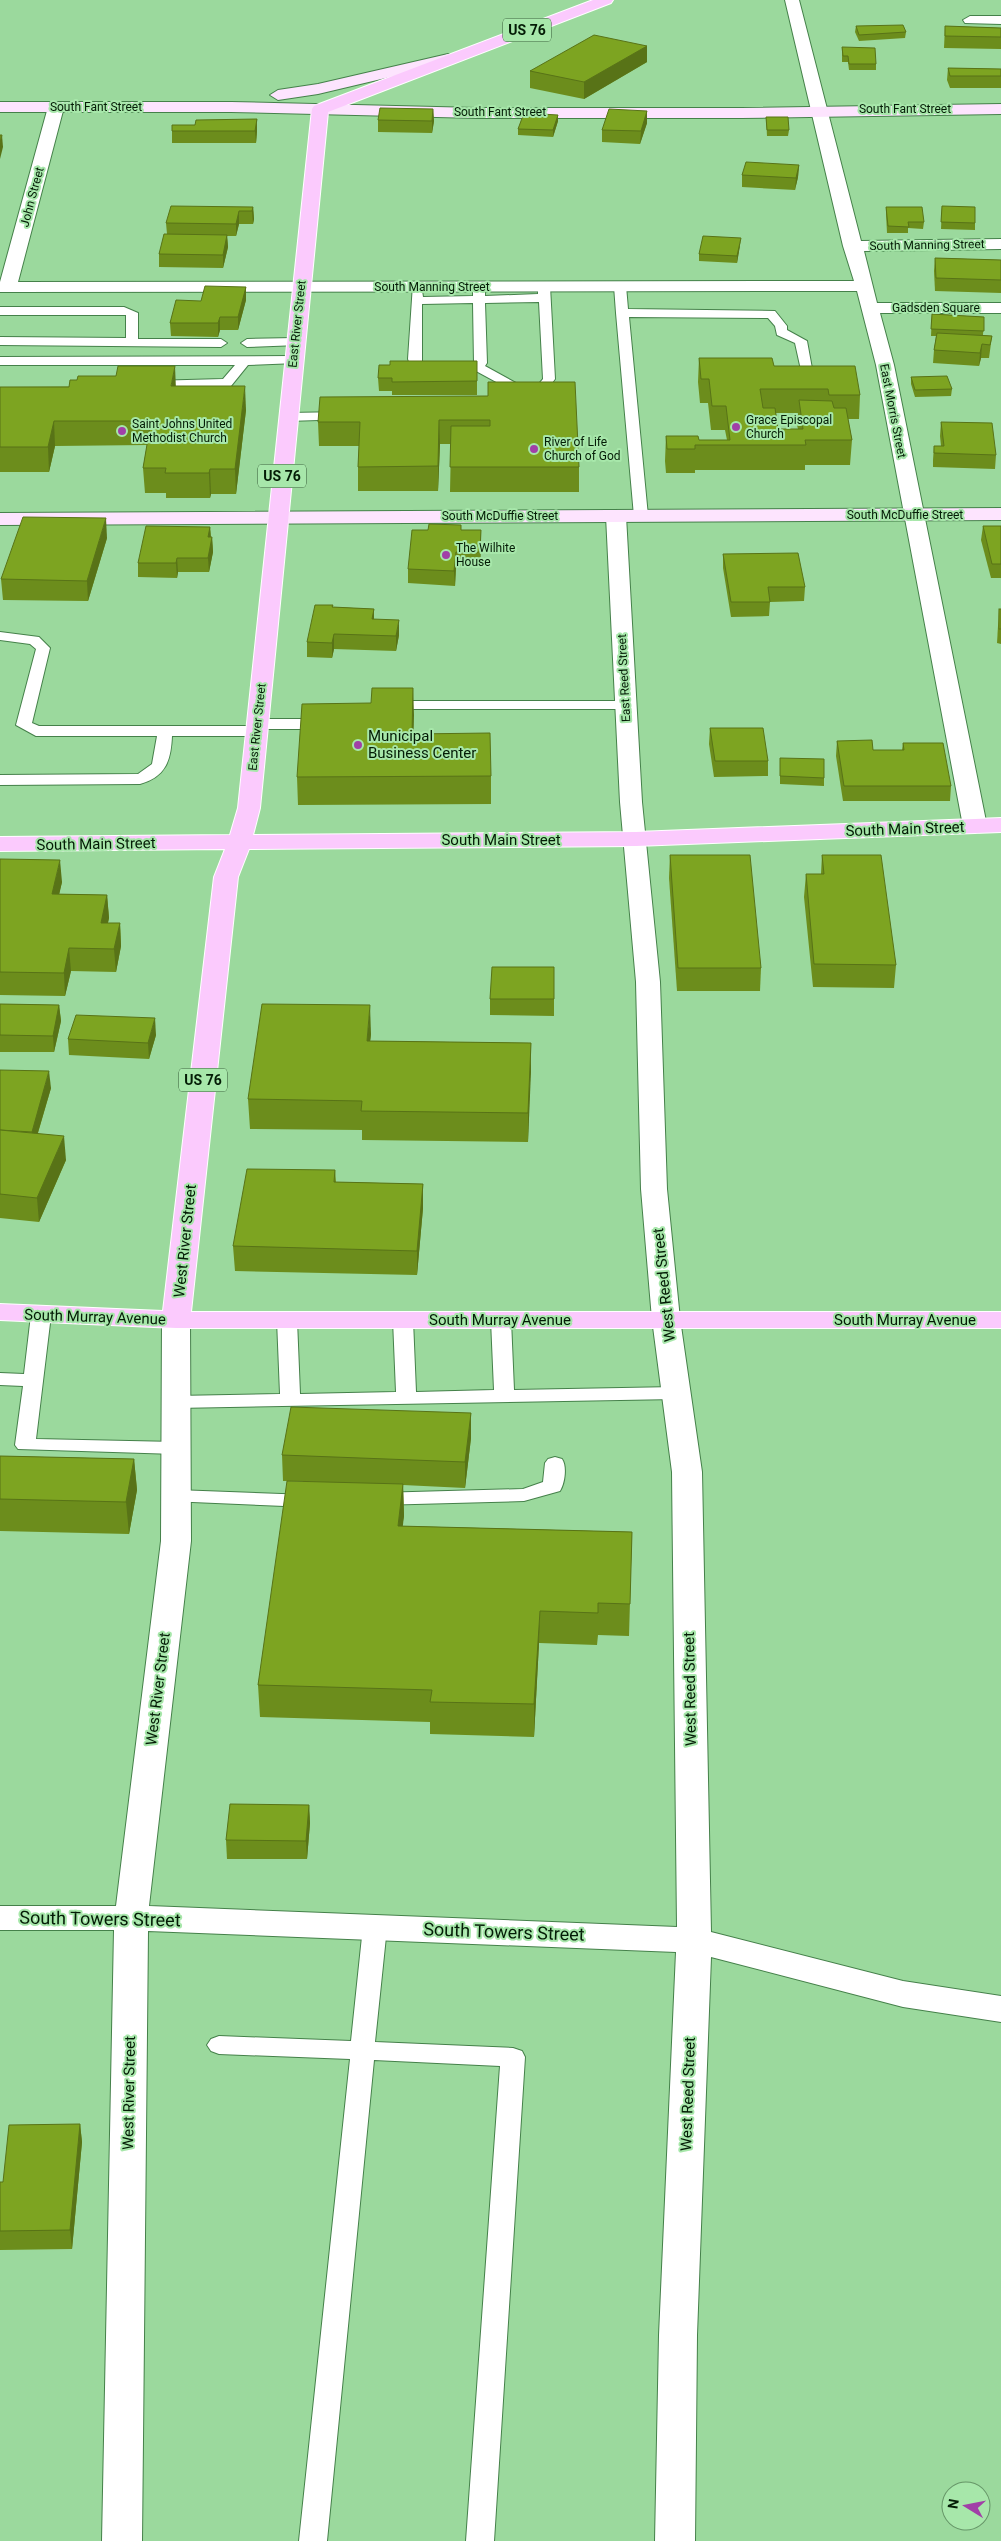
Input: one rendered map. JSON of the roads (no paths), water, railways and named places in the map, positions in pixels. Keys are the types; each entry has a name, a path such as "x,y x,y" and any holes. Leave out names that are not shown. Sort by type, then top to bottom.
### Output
{"main road":[{"name":"US 76","path":"320,109 606,0"},
{"name":"East River Street","path":"240,842 249,808 300,287 320,109"},
{"name":"South Main Street","path":"0,844 636,839 1001,825"},
{"name":"West River Street","path":"176,1320 226,877 240,842"},
{"name":"South Murray Avenue","path":"0,1312 176,1320 1001,1320"}],"street":[{"name":"East Morris Street","path":"792,0 852,246 885,365 975,826"},
{"path":"970,20 1001,20"},
{"path":"142,106 283,94 318,89 448,59"},
{"name":"South Fant Street","path":"0,107 142,106 497,113 1001,109"},
{"name":"John Street","path":"4,287 56,107"},
{"name":"South Manning Street","path":"852,246 1001,244"},
{"name":"South Manning Street","path":"4,287 300,287 416,294 544,292 620,286 863,286"},
{"name":"Gadsden Square","path":"870,308 1001,308"},
{"name":"South McDuffie Street","path":"0,519 1001,514"},
{"name":"East Reed Street","path":"616,516 631,802 636,839"},
{"name":"West Reed Street","path":"636,839 648,982 654,1189 666,1319 687,1472 694,1940 678,2335 675,2541"},
{"name":"West River Street","path":"122,2541 131,1918 176,1541 176,1320"},
{"name":"South Towers Street","path":"0,1918 131,1918 694,1940 903,1994 1001,2009"}],"lane":[{"path":"620,286 641,516"},
{"path":"4,287 0,311 124,311 132,313 132,342"},
{"path":"499,398 542,388 549,379 544,292"},
{"path":"416,294 414,359 416,367 424,369 468,370 478,367 481,363 479,293"},
{"path":"622,313 771,314 781,326 781,332 801,341 809,385"},
{"path":"0,341 221,343"},
{"path":"247,343 294,351"},
{"path":"0,361 244,361 294,351"},
{"path":"134,385 227,383 244,361"},
{"path":"478,367 522,392"},
{"path":"288,417 359,416"},
{"path":"0,636 34,640 43,648 24,725 36,731 165,731 335,723"},
{"path":"375,709 409,704 626,705"},
{"path":"0,780 140,779 154,774 163,762 165,731"},
{"path":"41,1315 25,1446 176,1448"},
{"path":"287,1320 290,1400"},
{"path":"403,1320 406,1398"},
{"path":"501,1320 504,1396"},
{"path":"0,1379 33,1380"},
{"path":"176,1402 676,1393"},
{"path":"355,1500 524,1495 553,1486 555,1463"},
{"path":"176,1496 326,1500"},
{"path":"313,2541 375,1927"},
{"path":"219,2045 513,2057 480,2541"}],"place":[{"name":"Grace Episcopal Church","path":"736,427"},
{"name":"Saint Johns United Methodist Church","path":"122,431"},
{"name":"River of Life Church of God","path":"534,449"},
{"name":"The Wilhite House","path":"446,555"},
{"name":"Municipal Business Center","path":"358,745"}]}
